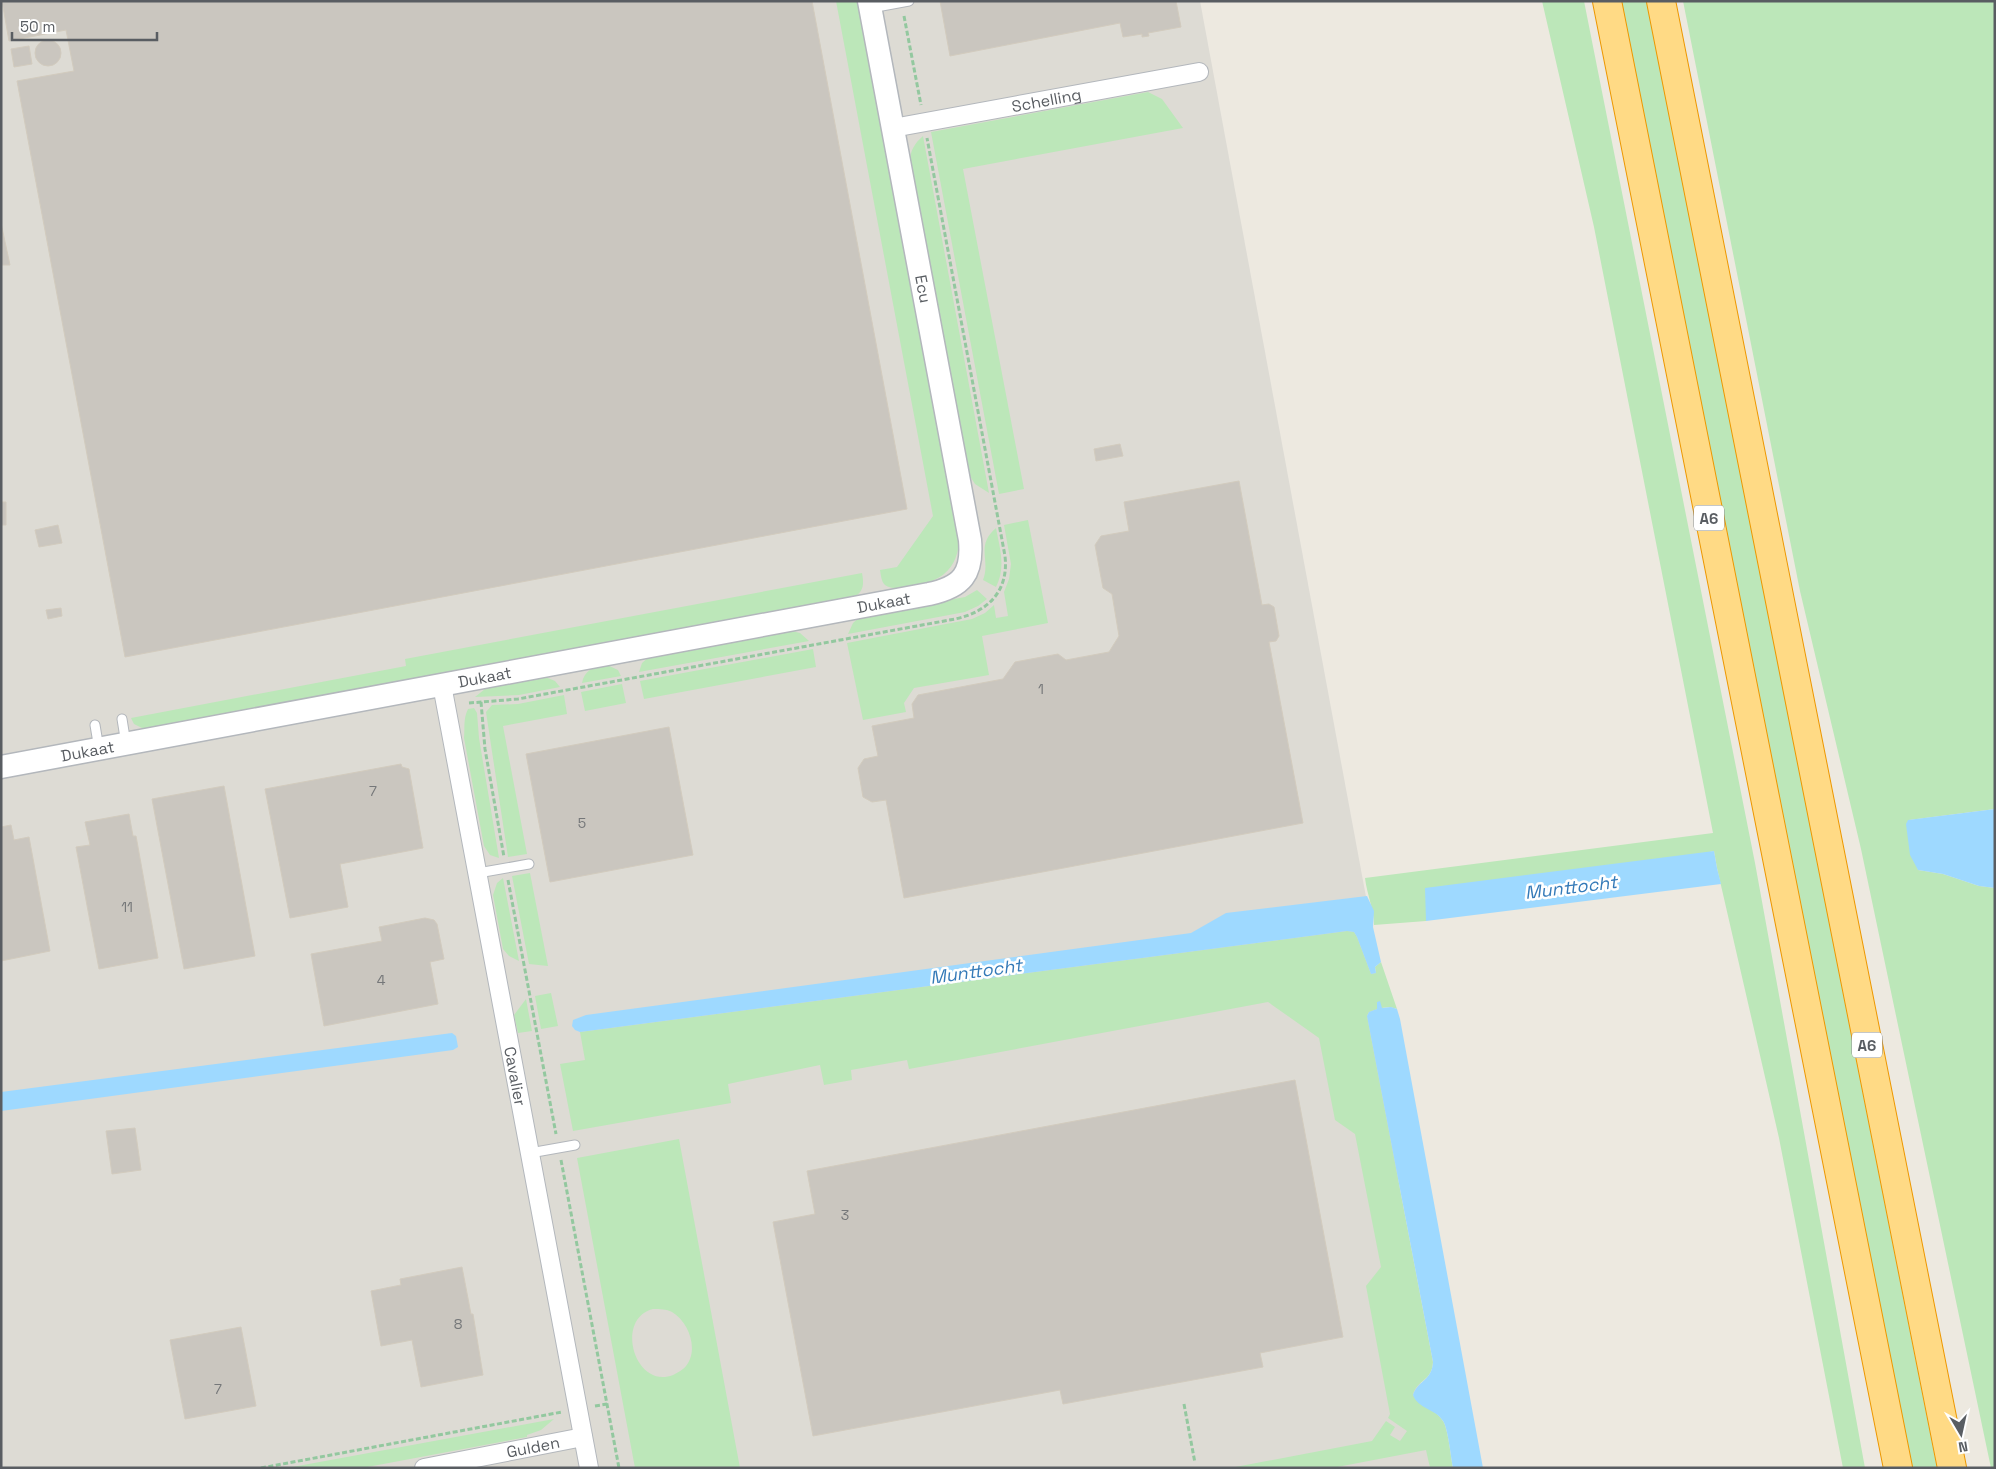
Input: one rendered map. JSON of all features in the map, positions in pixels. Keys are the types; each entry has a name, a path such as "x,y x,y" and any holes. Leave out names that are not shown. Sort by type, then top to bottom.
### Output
{"highway":[{"name":"A6","path":"1607,1 1898,1468"},
{"name":"A6","path":"1661,1 1952,1468"}],"street":[{"name":"Ecu","path":"870,5 970,540 971,554 965,576"},
{"name":"Schelling","path":"893,128 1199,72"},
{"name":"Dukaat","path":"1,768 929,594 954,586 965,576"},
{"name":"Cavalier","path":"442,685 589,1468"},
{"name":"Gulden","path":"424,1468 583,1437"}],"lane":[{"path":"870,5 905,2"},
{"path":"122,719 126,744"},
{"path":"95,725 99,749"},
{"path":"478,873 529,864"},
{"path":"530,1153 575,1145"}],"path":[{"path":"905,2 922,112"},
{"name":"Ecu","path":"926,134 1005,556 1006,568 1000,589"},
{"name":"Dukaat","path":"468,703 518,699 962,617 979,611 990,602 1000,589"},
{"path":"481,702 485,750 506,868 619,1468"},
{"path":"1184,1404 1195,1463"},
{"path":"261,1468 560,1412"}],"shaded area":[{"path":"1,1 1200,1 1369,913 1430,1468 1,1468"}],"green space":[{"path":"836,1 859,1 960,539 951,567 944,574 924,584 906,588 885,585 880,570 897,567 933,516"},
{"path":"1542,1 1584,1 1755,863 1865,1468 1843,1468 1779,1138 1714,851 1426,915 1426,921 1374,925 1365,878 1713,833 1594,227"},
{"path":"1620,1 1647,1 1937,1468 1912,1468"},
{"path":"1683,1 1995,1 1995,809 1909,820 1918,870 1943,874 1979,886 1995,888 1995,1468 1991,1468 1861,849 1800,591"},
{"path":"1148,92 1162,99 1183,128 963,169 1024,489 999,494 931,132"},
{"path":"923,136 989,493 975,484 968,473 910,162 914,147"},
{"path":"1028,520 1048,623 982,636 989,675 914,688 904,703 906,712 863,720 847,643 972,619 985,613 994,605 996,618 1008,616 1004,592 1009,579 1011,564 1004,525"},
{"path":"996,528 1001,572 996,587 983,580 986,541"},
{"path":"862,573 863,587 854,597 144,729 134,724 131,718 406,666 405,659"},
{"path":"977,590 987,599 965,612 848,634 853,623 861,616 965,597"},
{"path":"788,630 800,633 809,641 639,672 642,663 650,656"},
{"path":"813,649 816,667 644,699 640,681"},
{"path":"605,664 618,670 621,676 582,683 585,675 590,670"},
{"path":"543,676 555,681 560,687 519,695 475,697 492,685"},
{"path":"622,684 626,703 585,711 581,692"},
{"path":"564,695 567,714 503,726 527,854 508,857 486,712 492,705 518,704"},
{"path":"474,708 477,713 479,738 499,858 490,855 484,846 464,738 466,713 468,709"},
{"path":"530,873 548,966 529,964 512,876"},
{"path":"503,878 519,961 509,956 503,949 493,895 497,883"},
{"path":"1347,931 1354,932 1357,937 1371,974 1376,973 1375,967 1381,962 1397,1009 1386,1007 1369,1012 1367,1016 1433,1362 1430,1373 1418,1386 1413,1395 1443,1421 1448,1436 1453,1468 1430,1468 1426,1450 1332,1468 1230,1468 1372,1441 1386,1421 1395,1427 1390,1435 1400,1441 1407,1431 1388,1418 1390,1414 1366,1286 1381,1267 1355,1134 1335,1120 1319,1038 1268,1002 909,1069 907,1060 851,1070 852,1080 824,1085 820,1065 728,1084 731,1103 573,1131 560,1064 585,1060 580,1032"},
{"path":"551,993 558,1026 541,1029 535,996"},
{"path":"526,999 532,1031 518,1033 514,1015"},
{"path":"679,1139 740,1468 635,1468 577,1158","holes":["653,1309 663,1309 672,1312 683,1322 690,1337 692,1345 690,1359 685,1367 673,1375 660,1377 648,1372 640,1363 634,1351 632,1338 634,1326 641,1315"]},
{"path":"554,1419 541,1430 527,1435 527,1437 362,1468 287,1468"}],"water":[{"path":"1995,809 1995,888 1979,886 1943,874 1918,870 1910,855 1906,824 1908,820"},
{"name":"Munttocht","path":"1714,851 1721,884 1426,921 1425,888"},
{"name":"Munttocht","path":"1367,896 1374,911 1373,927 1381,962 1375,967 1376,973 1371,974 1357,937 1354,932 1347,931 580,1032 572,1026 573,1020 586,1015 1191,933 1226,913"},
{"path":"1380,1001 1382,1008 1391,1007 1397,1009 1400,1019 1483,1468 1453,1468 1448,1436 1443,1421 1415,1400 1413,1395 1418,1386 1428,1377 1433,1362 1367,1016 1369,1012 1377,1009 1377,1002"},
{"path":"452,1033 456,1036 458,1047 453,1050 1,1111 1,1092"}],"building":[{"path":"2,1 812,1 907,509 125,657 17,81 74,71 66,30 9,41"},
{"path":"940,1 1176,1 1181,27 1148,33 1149,36 1142,37 1142,34 1123,37 1120,23 950,56"},
{"path":"48,40 58,43 61,53 58,63 48,66 38,63 35,53 38,43"},
{"path":"29,46 32,64 14,67 11,49"},
{"path":"1,223 10,265 1,265"},
{"path":"1120,444 1123,456 1096,461 1094,449"},
{"path":"1239,481 1262,605 1269,604 1274,607 1279,636 1276,641 1269,642 1303,823 904,898 886,800 872,802 863,797 858,768 864,759 878,756 872,726 914,718 912,704 918,695 1003,679 1015,662 1058,654 1066,660 1109,652 1119,636 1112,594 1103,588 1095,545 1101,536 1129,531 1124,502"},
{"path":"1,502 6,502 6,525 1,525"},
{"path":"58,525 62,543 39,547 35,530"},
{"path":"61,608 62,616 48,619 46,610"},
{"path":"669,727 693,855 550,882 526,754"},
{"path":"401,764 402,767 409,769 423,848 340,864 348,907 290,918 265,789"},
{"path":"224,786 255,956 184,969 152,799"},
{"path":"129,814 133,836 136,836 158,958 99,969 76,847 90,845 85,822"},
{"path":"11,825 14,840 29,837 50,951 1,961 1,827"},
{"path":"425,918 434,920 437,924 444,959 430,962 438,1004 324,1026 311,954 382,941 379,927"},
{"path":"1295,1080 1343,1337 1260,1353 1263,1367 1063,1404 1060,1390 813,1436 773,1222 815,1214 807,1171"},
{"path":"135,1128 141,1170 112,1174 106,1131"},
{"path":"462,1267 471,1314 473,1314 483,1375 421,1387 412,1340 381,1346 371,1291 401,1285 400,1279"},
{"path":"241,1327 256,1406 185,1419 170,1340"}]}
